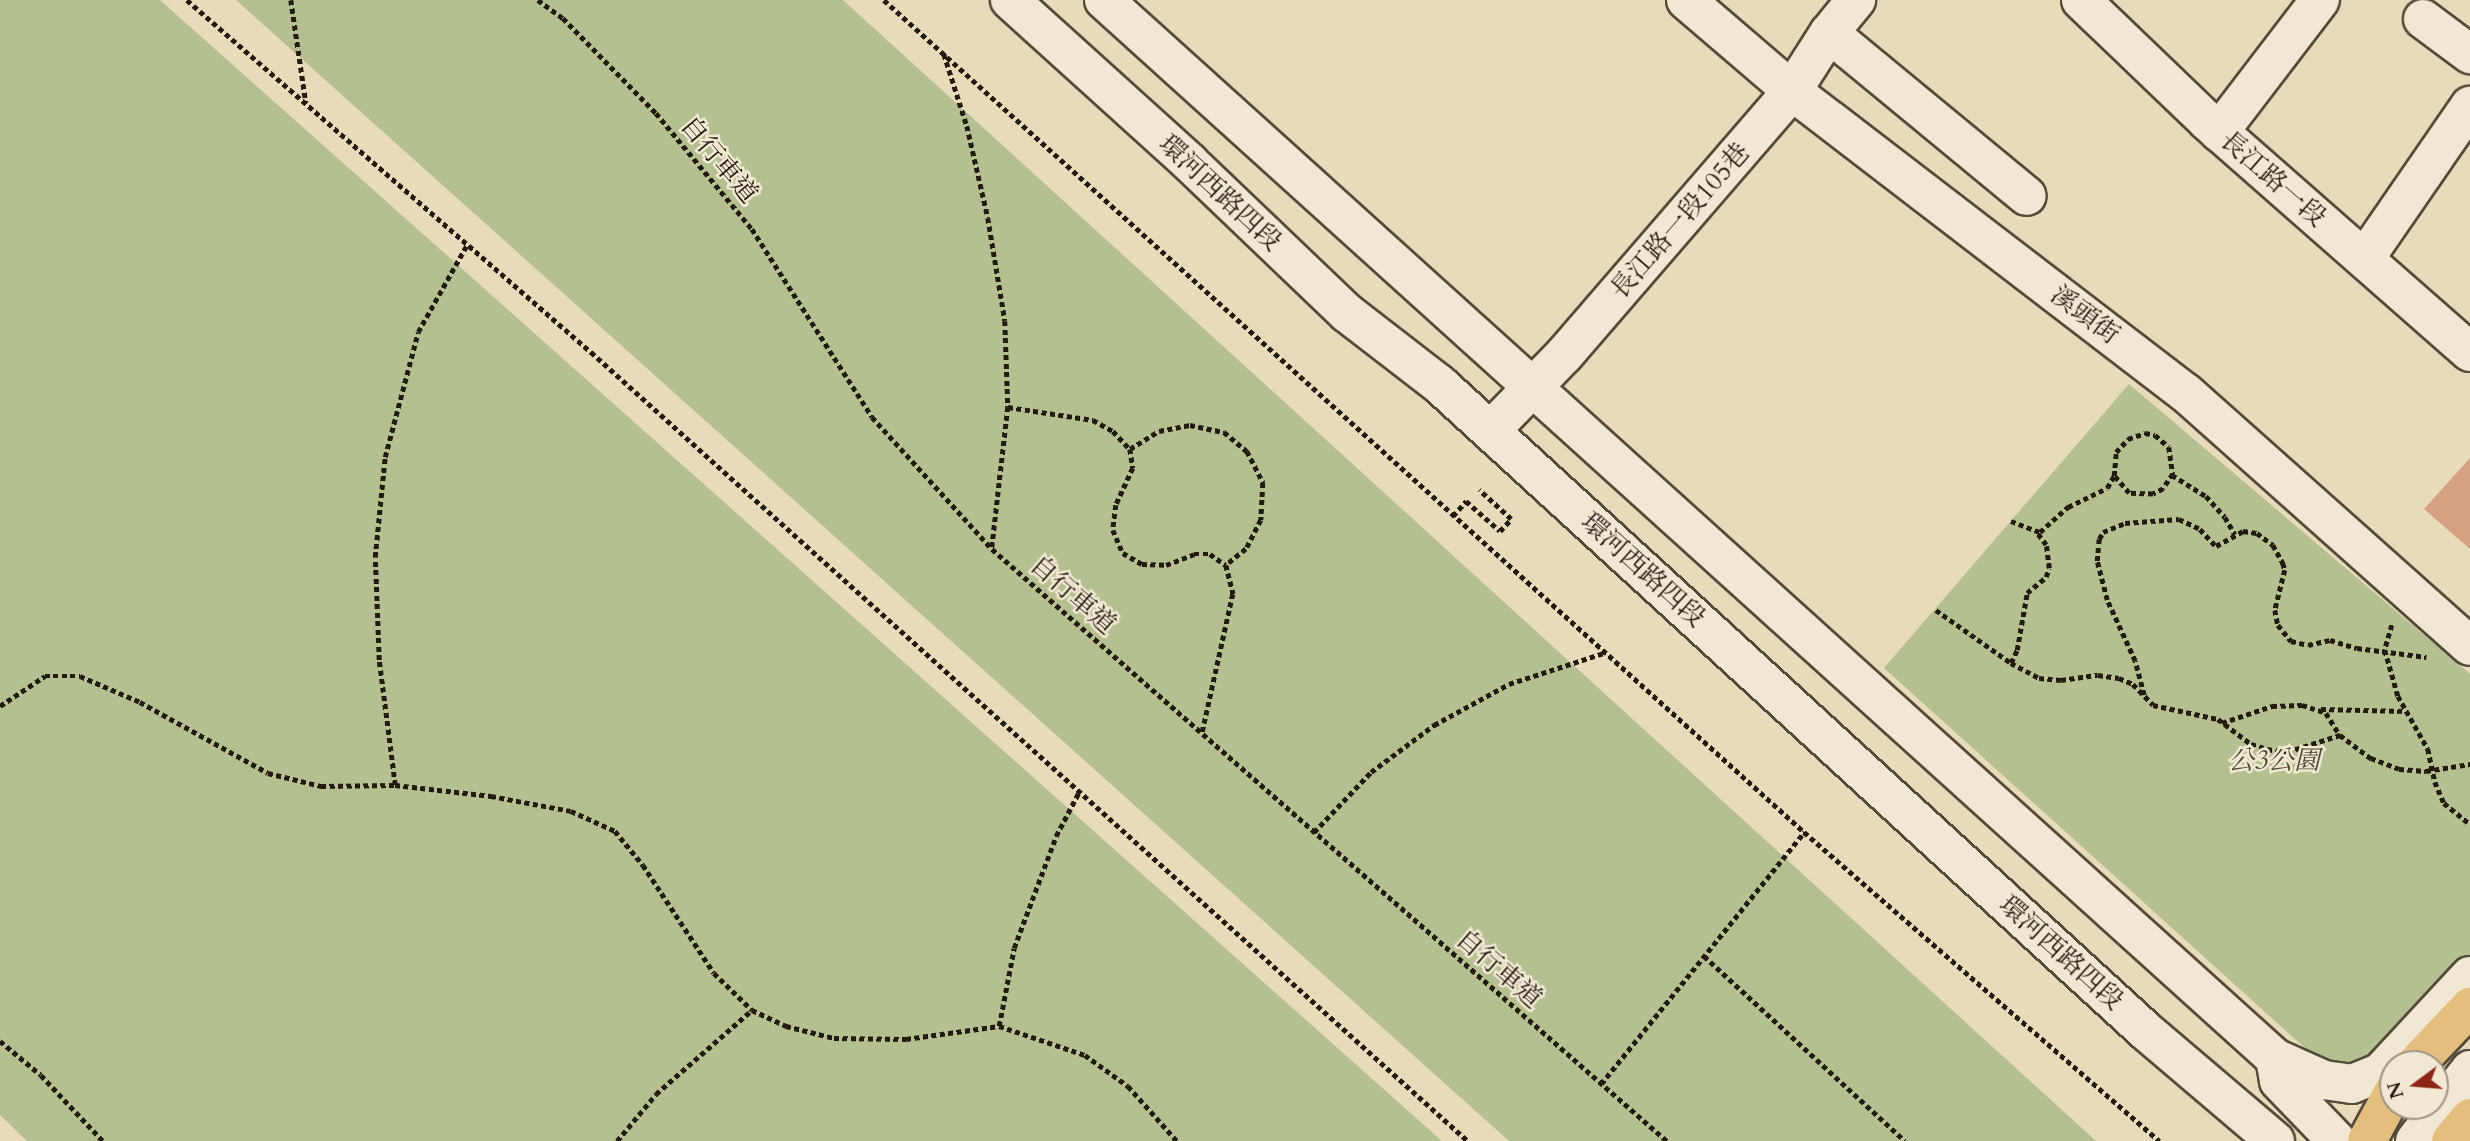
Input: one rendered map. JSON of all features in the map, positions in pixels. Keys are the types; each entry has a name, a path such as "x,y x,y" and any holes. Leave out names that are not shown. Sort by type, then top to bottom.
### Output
{"main road":[{"path":"2429,1050 2470,1007"},
{"path":"2451,1141 2470,1118"},
{"path":"2367,1141 2379,1119"}],"street":[{"name":"環河西路四段","path":"1010,0 1189,162 1347,313 1440,384 2147,1032 2275,1141"},
{"path":"1104,0 1534,386 2274,1058 2324,1080 2352,1084 2381,1072 2470,976"},
{"name":"溪頭街","path":"1686,0 1792,91 2186,393 2470,646"},
{"name":"長江路一段","path":"2081,0 2219,132 2470,352"},
{"path":"2219,132 2320,0"},
{"name":"長江路一段105巷","path":"1490,431 1534,386 1792,91 1844,10"},
{"path":"1844,10 2027,196"},
{"path":"2423,19 2470,54"},
{"path":"2365,258 2469,108"},
{"path":"2274,1058 2279,1081 2337,1141"},
{"path":"2415,1141 2470,1070"}],"path":[{"path":"187,0 468,243 1468,1141"},
{"path":"291,0 306,103"},
{"name":"自行車道","path":"538,0 563,18 656,114 752,229 872,417 992,549 1667,1141"},
{"path":"884,0 1804,832 2160,1141"},
{"path":"944,54 967,126 988,218 1006,321 1007,407 1002,482 992,549"},
{"path":"395,785 379,660 375,557 385,457 418,332 468,243"},
{"path":"1007,407 1093,420 1114,431 1130,449 1133,468 1115,505 1113,530 1122,553 1142,565 1166,565 1194,554 1210,554 1226,565 1233,594 1202,735"},
{"path":"1130,449 1159,431 1190,425 1224,432 1247,451 1263,482 1261,520 1246,549 1226,565"},
{"path":"2036,532 2068,507 2107,488 2114,476 2113,460 2121,444 2145,433 2155,436 2169,447 2174,465 2172,475 2163,489 2141,496 2129,493 2114,476"},
{"path":"2172,475 2206,496 2225,517 2235,534"},
{"path":"1453,516 1466,500 1500,531 1511,519 1479,490"},
{"path":"2144,695 2134,661 2107,600 2097,561 2099,539 2103,533 2118,524 2170,519 2200,529 2216,546 2235,534 2249,530 2257,533 2273,545 2285,570 2275,610 2278,625 2291,641 2308,645 2330,640 2357,648 2385,650 2431,659"},
{"path":"2011,521 2036,532 2046,545 2049,568 2046,577 2027,593 2017,650 2011,663"},
{"path":"1936,610 2011,663 2039,678 2061,680 2098,675 2119,678 2133,684 2153,705 2218,719 2251,744 2287,752 2340,735"},
{"path":"2394,620 2385,650 2391,677 2405,711 2420,733 2444,803 2470,824"},
{"path":"1314,832 1371,772 1434,725 1509,684 1605,653"},
{"path":"0,706 6,699 45,676 80,676 140,702 268,773 321,786 395,785 491,796 571,811 615,831 643,864 714,973 752,1010 786,1026 834,1038 906,1039 999,1026 1085,1055 1128,1086 1177,1141"},
{"path":"2222,723 2282,704 2316,709 2405,711"},
{"path":"2316,709 2332,718 2340,735 2371,758 2389,766 2412,771 2470,764"},
{"path":"999,1026 1014,948 1056,836 1080,790"},
{"path":"1601,1084 1804,832"},
{"path":"1704,956 1905,1141"},
{"path":"617,1141 656,1094 752,1010"},
{"path":"0,1041 41,1075 103,1141"}],"green space":[{"path":"0,0 160,0 1442,1141 27,1141 0,1115"},
{"path":"236,0 843,0 2096,1141 1509,1141"},
{"name":"公3公園","path":"2129,384 2470,674 2470,964 2400,1043 2379,1050 2379,1052 2349,1066 2329,1062 2306,1049 1884,668"}],"building":[{"path":"2470,458 2470,549 2424,509"}]}
